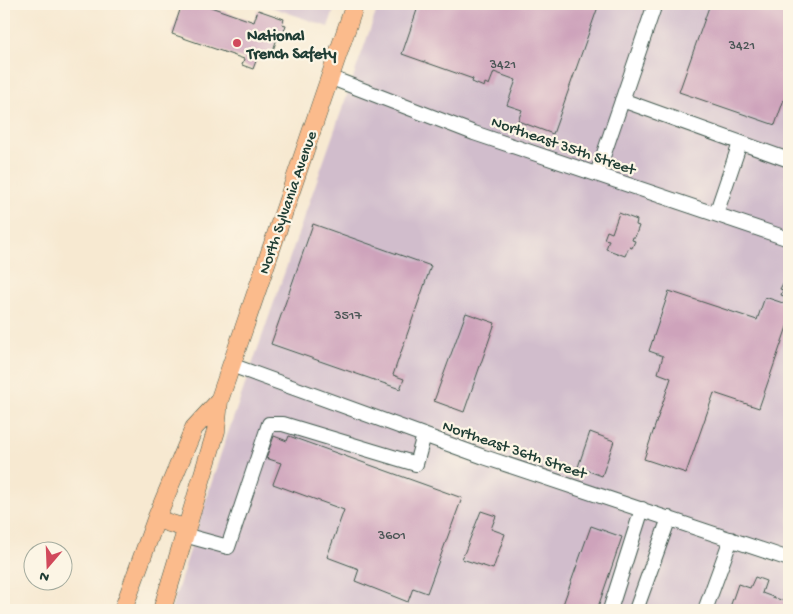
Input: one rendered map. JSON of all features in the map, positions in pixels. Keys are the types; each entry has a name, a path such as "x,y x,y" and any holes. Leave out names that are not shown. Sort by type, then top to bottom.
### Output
{"main road":[{"name":"North Sylvania Avenue","path":"162,610 216,431 218,401 329,77 356,4"},
{"name":"North Sylvania Avenue","path":"124,610 154,526 194,428 218,401"},
{"path":"112,610 154,526 185,532"}],"street":[{"path":"596,174 655,4"},
{"name":"Northeast 35th Street","path":"329,77 474,133 789,238"},
{"path":"622,100 789,160"},
{"path":"716,214 740,143"},
{"name":"Northeast 36th Street","path":"231,364 424,435 789,559"},
{"path":"185,532 228,547 269,424 283,424 416,464 424,435"},
{"path":"610,610 642,509"},
{"path":"636,610 669,518"},
{"path":"705,610 731,539"}],"shaded area":[{"path":"263,4 336,4 328,27"},
{"path":"379,4 789,4 789,610 171,610 221,453"}],"building":[{"name":"National Trench Safety","path":"182,4 202,4 254,22 258,10 284,19 282,24 286,25 283,34 279,33 271,56 259,53 253,69 242,65 244,59 172,34"},
{"path":"410,4 599,4 553,134 518,121 522,110 507,105 516,80 494,72 489,85 485,83 484,87 472,82 473,79 402,54 418,7"},
{"path":"710,4 789,4 789,85 775,125 679,92"},
{"path":"619,213 637,220 636,225 639,226 632,240 635,241 632,248 629,247 625,256 606,249 609,240 604,239 607,231 612,233"},
{"path":"313,224 431,266 393,375 404,379 400,389 271,344"},
{"path":"788,274 789,298 781,295 783,290 780,289"},
{"path":"669,291 757,320 765,297 789,305 789,321 759,408 714,393 686,473 644,459 671,378 658,373 663,356 649,351"},
{"path":"466,313 495,323 464,412 434,401"},
{"path":"590,432 614,441 602,476 578,467"},
{"path":"274,436 287,441 289,436 462,498 427,593 413,588 408,602 355,581 359,569 327,557 344,510 273,484 281,463 266,458"},
{"path":"481,511 496,516 491,529 505,534 493,569 462,559"},
{"path":"591,526 622,537 597,610 561,610"},
{"path":"755,577 766,581 762,593 789,603 789,610 729,610 738,584 750,588"}],"place":[{"name":"National Trench Safety","path":"237,43"}]}
